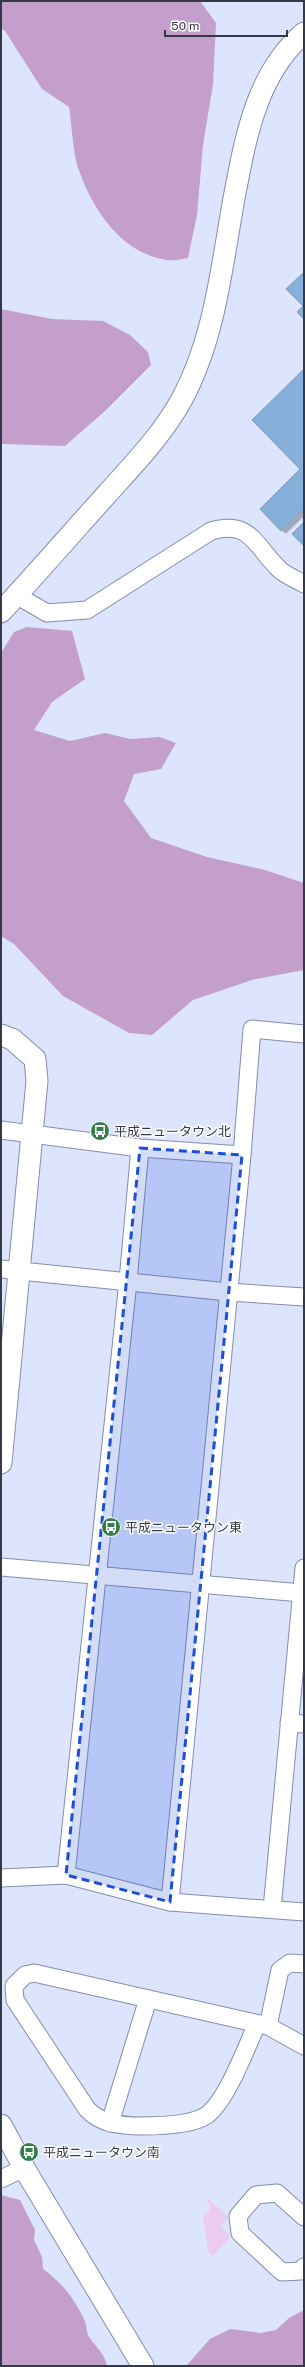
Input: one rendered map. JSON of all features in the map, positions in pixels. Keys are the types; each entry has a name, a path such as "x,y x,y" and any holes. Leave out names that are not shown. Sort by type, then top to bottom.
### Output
{"street":[{"path":"1,612 156,438 182,398 205,345 213,312 247,130 266,81 293,42 304,33"},
{"path":"16,595 47,613 87,610 211,531 228,526 244,530 279,570 304,584"},
{"path":"170,1902 242,1155 252,1029 304,1034"},
{"path":"1,1035 12,1039 35,1059 37,1081 31,1133 10,1270 1,1463"},
{"path":"1,1130 140,1148 242,1155"},
{"path":"66,1875 128,1281 140,1148"},
{"path":"10,1270 228,1292 304,1297"},
{"path":"1,1567 97,1574 302,1593"},
{"path":"272,1909 296,1723 304,1568"},
{"path":"1,1878 66,1875 170,1902 304,1912"},
{"path":"304,1964 290,1963 280,1970 263,2025 222,2098 206,2116 157,2126 123,2126 96,2118 87,2109 15,2000 14,1986 25,1975 34,1973 263,2025 304,2046"},
{"path":"110,2123 148,1999"},
{"path":"1,2125 24,2168 143,2366"},
{"path":"1,2179 24,2168"},
{"path":"304,2218 277,2193 256,2195 238,2216 240,2234 282,2272 301,2271 304,2267"}],"highlighted area":[{"path":"140,1148 242,1155 170,1902 66,1875"}],"shaded area":[{"path":"1,1 200,1 216,23 213,84 203,145 197,215 188,258 167,260 151,256 124,240 112,229 102,216 86,188 78,166 74,150 69,107 42,89 5,31 1,28"},
{"path":"1,309 52,319 103,321 130,335 148,352 151,365 105,411 65,446 1,444"},
{"path":"27,627 72,631 85,679 52,702 34,730 70,741 105,733 130,739 160,737 176,743 161,769 134,774 124,801 151,838 207,857 265,870 304,883 304,970 252,980 193,1000 152,1035 129,1033 63,996 14,944 1,936 1,653 14,632"},
{"path":"1,2195 20,2200 35,2230 34,2240 42,2257 43,2269 62,2285 76,2304 85,2321 89,2337 102,2354 107,2366 1,2366"},
{"path":"207,2198 229,2217 220,2226 231,2236 213,2256 208,2251 203,2216 210,2209"},
{"path":"304,2310 304,2366 186,2366 210,2339 230,2329 261,2333 276,2330 289,2318"}],"building":[{"path":"304,272 304,319 297,312 303,306 286,289"},
{"path":"304,369 304,509 281,531 260,509 300,469 252,420"},
{"path":"304,522 304,546 292,534"}],"place":[{"name":"平成ニュータウン北","path":"100,1131"},
{"name":"平成ニュータウン東","path":"111,1527"},
{"name":"平成ニュータウン南","path":"29,2152"}]}
